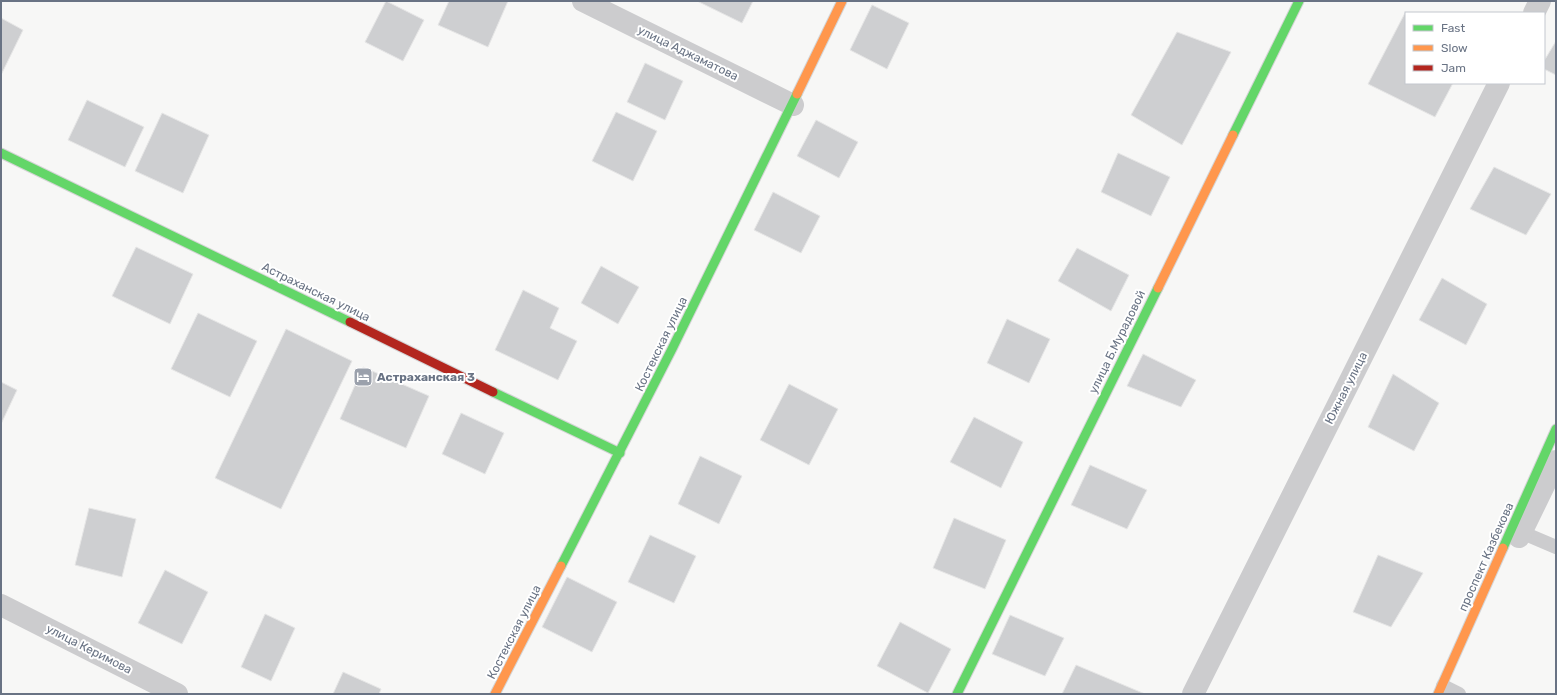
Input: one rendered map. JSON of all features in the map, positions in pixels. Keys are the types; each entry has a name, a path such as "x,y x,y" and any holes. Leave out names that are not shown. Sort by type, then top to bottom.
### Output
{"main road":[{"name":"Костекская улица","path":"495,694 620,453 842,1"},
{"name":"улица Б.Мурадовой","path":"957,694 1299,1"},
{"name":"Астраханская улица","path":"1,153 620,453"},
{"name":"проспект Казбекова","path":"1448,691 1556,429"}],"street":[{"name":"улица Аджаматова","path":"583,1 792,105"},
{"path":"1534,12 1540,1"},
{"name":"Южная улица","path":"1193,694 1498,84"},
{"path":"1448,691 1521,532 1556,461"},
{"name":"улица Керимова","path":"1,605 177,694"}],"lane":[{"path":"1521,532 1556,547"}],"building":[{"path":"386,1 424,20 403,61 365,42"},
{"path":"449,1 508,1 488,47 438,25"},
{"path":"697,1 753,1 742,23"},
{"path":"872,5 909,23 887,69 850,50"},
{"path":"1405,13 1405,84 1452,84 1435,117 1368,84"},
{"path":"1,18 23,30 1,75"},
{"path":"1177,32 1231,52 1182,145 1131,115"},
{"path":"1556,41 1556,75 1545,70 1545,59"},
{"path":"645,63 683,81 665,120 627,102"},
{"path":"87,100 144,127 125,167 68,140"},
{"path":"616,112 657,131 633,181 592,161"},
{"path":"162,113 209,135 183,193 135,171"},
{"path":"816,120 858,142 839,178 797,156"},
{"path":"1118,153 1170,177 1151,216 1101,192"},
{"path":"1494,167 1551,194 1526,235 1470,209"},
{"path":"773,192 820,216 801,253 754,230"},
{"path":"136,247 193,274 170,324 112,296"},
{"path":"1077,248 1129,275 1111,311 1058,281"},
{"path":"601,266 639,287 618,324 581,303"},
{"path":"1442,278 1487,304 1466,345 1419,320"},
{"path":"523,290 559,308 550,328 577,341 558,380 495,350"},
{"path":"198,313 257,341 230,397 171,369"},
{"path":"1007,319 1050,339 1029,383 987,363"},
{"path":"286,329 352,361 281,509 215,478"},
{"path":"1143,354 1196,380 1181,407 1127,386"},
{"path":"363,367 429,396 406,448 340,419"},
{"path":"1393,374 1439,403 1414,451 1368,427"},
{"path":"1,382 17,390 1,424"},
{"path":"789,384 838,409 809,465 760,440"},
{"path":"461,413 504,433 485,474 442,454"},
{"path":"974,417 1023,442 1001,488 950,462"},
{"path":"700,456 742,476 719,524 678,504"},
{"path":"1090,465 1147,490 1127,529 1071,505"},
{"path":"89,508 136,519 122,577 75,565"},
{"path":"954,518 1006,540 985,589 933,568"},
{"path":"650,535 696,556 674,603 628,582"},
{"path":"1378,555 1423,573 1391,627 1353,612"},
{"path":"165,570 208,592 182,644 138,623"},
{"path":"567,577 617,602 592,652 542,627"},
{"path":"265,614 295,628 271,681 241,667"},
{"path":"1010,615 1064,638 1045,676 992,654"},
{"path":"900,622 951,649 928,693 877,666"},
{"path":"1076,665 1145,694 1062,694"},
{"path":"343,672 381,689 379,694 333,694"}],"traffic: fast":[{"path":"1233,135 1299,1"},
{"path":"561,566 672,349 797,94"},
{"path":"1,153 350,322"},
{"path":"957,694 1158,288"},
{"path":"493,392 620,453"},
{"path":"1503,548 1556,429"}],"traffic: slow":[{"path":"797,94 842,1"},
{"path":"1158,288 1233,135"},
{"path":"1438,694 1503,548"},
{"path":"495,694 561,566"}],"traffic: jam":[{"path":"350,322 493,392"}],"place":[{"name":"Астраханская 3","path":"363,377"}]}
